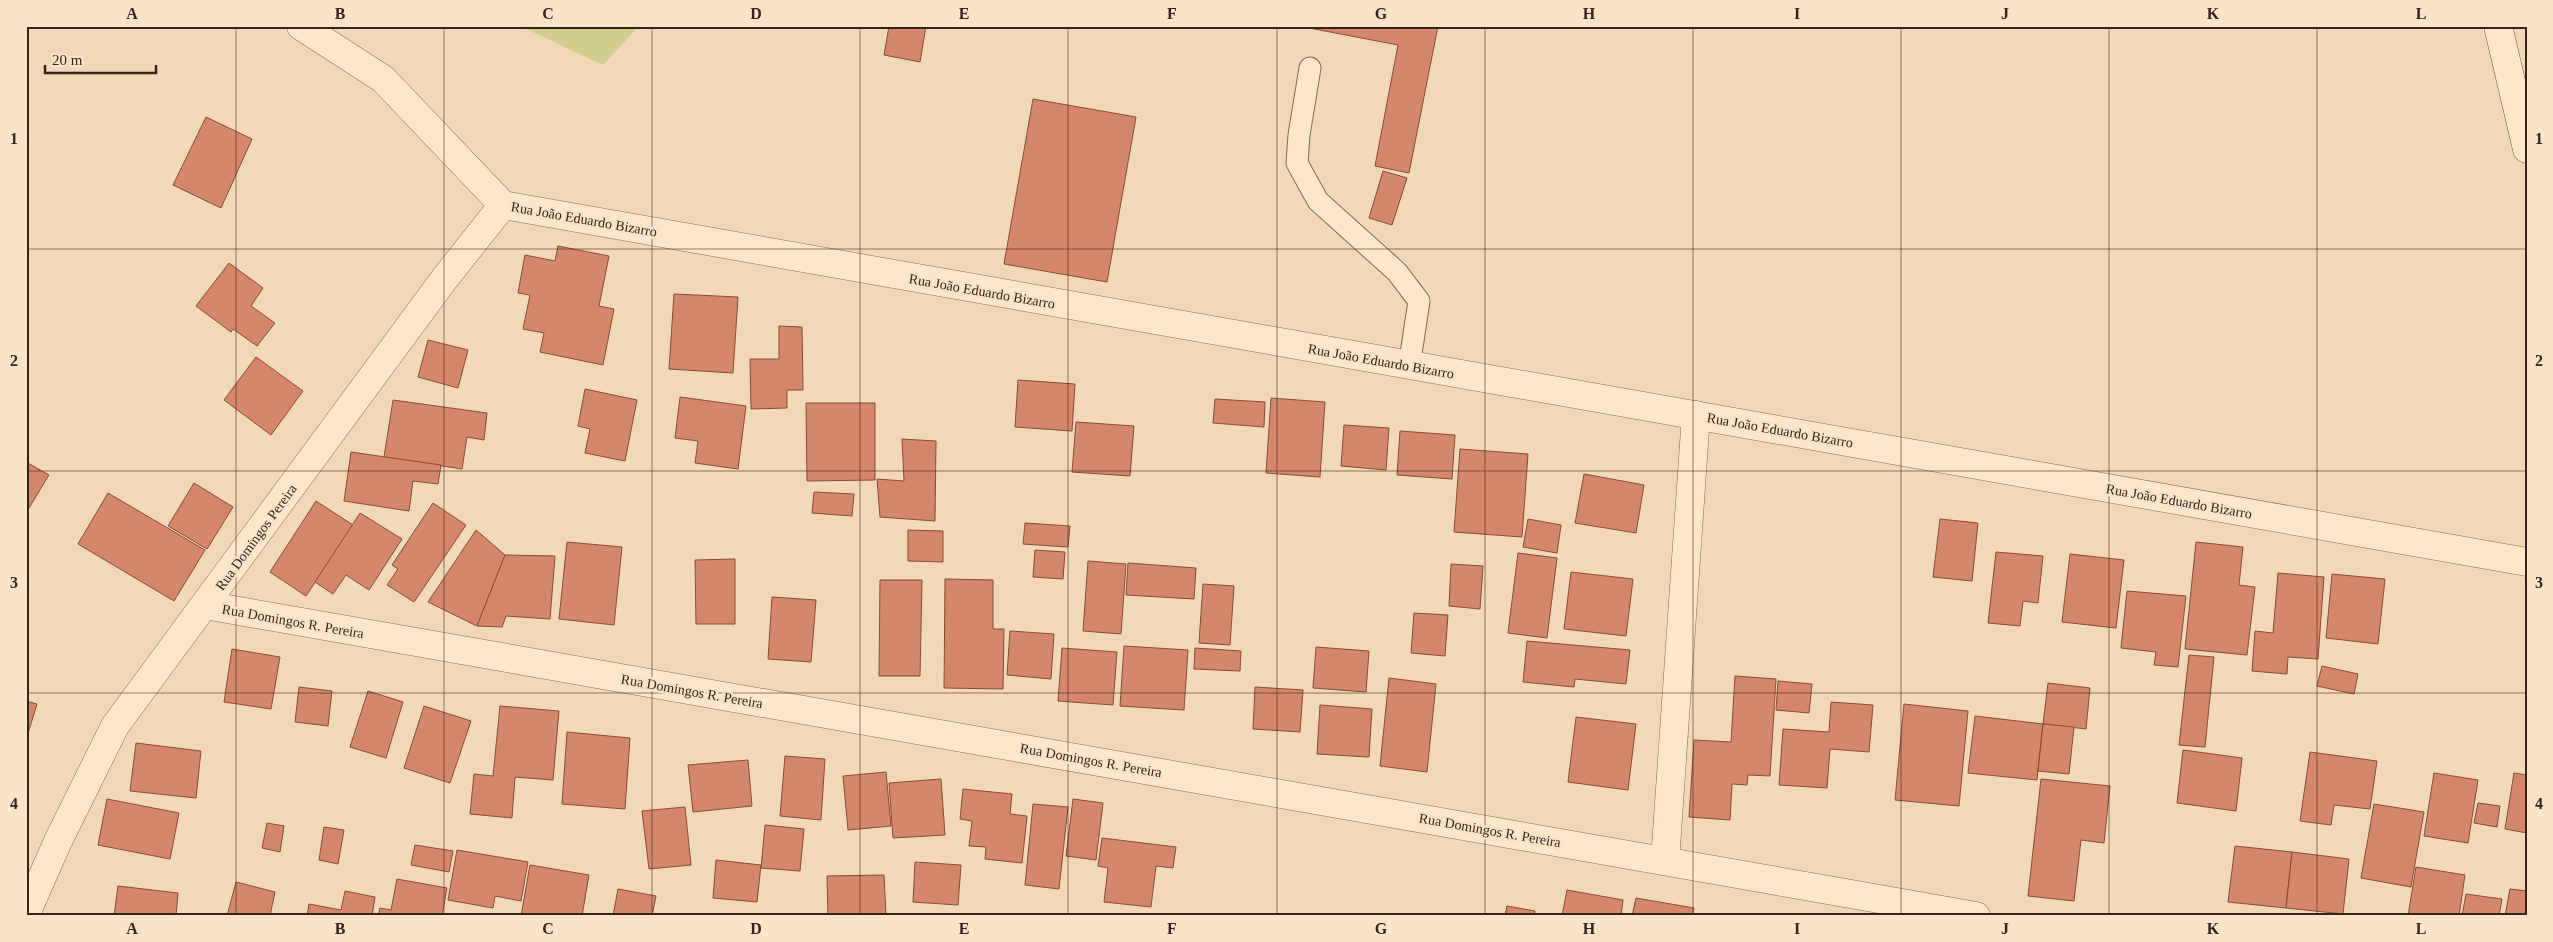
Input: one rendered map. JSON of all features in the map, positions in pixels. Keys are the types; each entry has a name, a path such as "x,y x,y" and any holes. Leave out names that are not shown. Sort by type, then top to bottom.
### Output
{"street":[{"name":"Rua João Eduardo Bizarro","path":"301,26 383,79 504,205 2527,562"},
{"path":"2498,26 2527,149"},
{"name":"Rua Domingos Pereira","path":"26,914 58,841 115,726 446,278 504,205"},
{"path":"1665,861 1696,415"},
{"name":"Rua Domingos R. Pereira","path":"205,605 1976,916"}],"lane":[{"path":"1310,68 1297,163 1318,201 1397,272 1418,301 1409,366"}],"shaded area":[{"path":"520,26 639,26 603,65"}],"building":[{"path":"889,26 926,26 920,62 884,55"},
{"path":"1299,26 1438,26 1409,173 1375,166 1398,45"},
{"path":"1033,99 1136,117 1107,282 1004,264"},
{"path":"206,117 252,139 221,208 173,185"},
{"path":"1383,171 1407,178 1392,225 1369,218"},
{"path":"558,246 609,256 599,306 614,309 603,365 540,352 544,333 523,329 530,295 518,293 525,255 555,261"},
{"path":"229,263 263,288 251,306 275,323 257,346 233,329 231,332 196,306"},
{"path":"674,294 738,297 733,373 669,369"},
{"path":"779,326 802,327 803,390 787,390 787,408 751,409 750,359 779,359"},
{"path":"428,340 468,350 458,388 418,377"},
{"path":"256,357 303,391 271,435 224,400"},
{"path":"1018,380 1075,384 1072,431 1015,427"},
{"path":"585,389 637,400 625,461 585,453 590,429 578,426"},
{"path":"680,397 746,406 738,469 695,463 698,441 675,438"},
{"path":"1271,398 1325,402 1320,477 1266,473"},
{"path":"1215,399 1265,402 1264,427 1213,423"},
{"path":"393,400 487,413 484,440 467,437 462,469 384,457"},
{"path":"806,403 875,403 875,480 807,481"},
{"path":"1076,422 1134,426 1130,476 1072,472"},
{"path":"1344,425 1389,428 1386,470 1341,466"},
{"path":"1400,431 1455,435 1452,479 1397,475"},
{"path":"902,439 936,441 935,521 880,517 877,479 904,481"},
{"path":"1460,449 1528,454 1522,537 1454,532"},
{"path":"351,452 441,465 438,484 413,481 409,511 344,501"},
{"path":"26,462 49,475 26,513"},
{"path":"1584,474 1644,485 1636,533 1575,523"},
{"path":"194,483 233,507 207,549 168,526"},
{"path":"814,492 854,494 852,516 812,513"},
{"path":"108,493 205,550 174,601 78,544"},
{"path":"316,501 353,525 306,596 270,572"},
{"path":"433,503 466,525 414,602 387,585 398,569 392,565"},
{"path":"360,513 402,539 369,590 346,575 333,594 315,582"},
{"path":"1528,519 1561,525 1557,553 1523,547"},
{"path":"1940,519 1978,523 1972,581 1933,577"},
{"path":"1025,523 1070,526 1068,547 1023,544"},
{"path":"476,530 505,555 477,626 428,602"},
{"path":"908,530 943,531 943,562 908,561"},
{"path":"567,542 622,547 614,625 559,619"},
{"path":"2196,542 2243,547 2239,585 2255,587 2247,655 2185,649"},
{"path":"1035,550 1065,552 1063,579 1033,577"},
{"path":"1996,552 2043,556 2038,603 2023,601 2020,626 1988,623"},
{"path":"1518,553 1557,558 1547,638 1508,633"},
{"path":"2070,554 2124,560 2116,628 2062,622"},
{"path":"505,555 555,556 550,619 506,616 502,627 477,626"},
{"path":"735,559 735,624 696,624 695,560"},
{"path":"1088,561 1126,564 1121,634 1083,631"},
{"path":"1128,563 1196,568 1194,599 1126,595"},
{"path":"1451,564 1483,566 1480,609 1449,606"},
{"path":"1571,572 1633,579 1626,636 1564,629"},
{"path":"2278,573 2324,577 2318,659 2288,657 2287,674 2252,671 2255,631 2273,633"},
{"path":"2332,574 2385,579 2378,644 2326,638"},
{"path":"945,579 993,580 993,629 1004,629 1003,689 944,688"},
{"path":"880,580 922,580 920,676 879,676"},
{"path":"1203,584 1234,586 1230,645 1199,643"},
{"path":"2127,591 2186,596 2178,667 2154,665 2156,652 2121,648"},
{"path":"772,597 816,600 811,662 768,659"},
{"path":"1414,613 1448,615 1445,656 1411,653"},
{"path":"1010,631 1054,634 1051,679 1007,675"},
{"path":"1527,641 1630,650 1626,684 1575,679 1574,687 1523,682"},
{"path":"1124,646 1188,650 1184,710 1120,706"},
{"path":"1316,647 1369,651 1366,692 1313,688"},
{"path":"1062,648 1117,652 1113,705 1058,701"},
{"path":"1195,648 1241,651 1240,671 1194,669"},
{"path":"232,649 280,657 271,709 224,702"},
{"path":"2189,655 2214,657 2205,747 2179,745"},
{"path":"2322,666 2358,674 2354,694 2317,686"},
{"path":"1735,676 1776,679 1770,776 1748,775 1747,785 1732,784 1730,820 1689,817 1694,740 1731,742"},
{"path":"1389,678 1436,684 1427,772 1380,766"},
{"path":"1778,681 1812,684 1809,713 1776,710"},
{"path":"2048,683 2090,688 2086,729 2043,724"},
{"path":"299,687 332,691 328,726 295,722"},
{"path":"1255,687 1303,690 1300,732 1253,729"},
{"path":"368,691 403,702 386,758 350,747"},
{"path":"26,701 37,704 26,740"},
{"path":"1831,702 1873,705 1869,752 1830,749 1827,788 1779,785 1783,729 1829,732"},
{"path":"1904,704 1968,711 1959,806 1895,800"},
{"path":"1320,705 1372,709 1369,757 1317,754"},
{"path":"424,706 471,721 450,783 404,768"},
{"path":"500,706 559,711 553,780 515,777 512,818 470,814 474,774 493,776"},
{"path":"1975,716 2043,724 2037,780 1968,773"},
{"path":"1576,717 1636,724 1628,790 1568,782"},
{"path":"2043,724 2074,727 2069,774 2038,771"},
{"path":"567,732 630,738 625,809 562,804"},
{"path":"136,743 201,751 196,798 130,791"},
{"path":"2183,750 2242,758 2236,811 2177,803"},
{"path":"2310,752 2377,761 2370,809 2334,805 2331,825 2300,821"},
{"path":"785,756 825,759 821,820 780,816"},
{"path":"748,760 752,806 693,812 688,765"},
{"path":"886,772 891,826 848,830 843,776"},
{"path":"2434,773 2478,780 2468,843 2424,836"},
{"path":"2514,773 2527,775 2527,833 2505,829"},
{"path":"941,779 945,835 893,838 889,783"},
{"path":"2041,779 2110,786 2104,843 2081,840 2074,901 2028,896"},
{"path":"963,789 1012,794 1010,814 1027,816 1022,863 985,859 986,847 969,846 972,821 960,819"},
{"path":"107,799 179,813 170,859 98,845"},
{"path":"1073,799 1103,803 1096,860 1066,856"},
{"path":"2478,803 2500,806 2497,827 2474,823"},
{"path":"1033,804 1068,807 1059,889 1025,885"},
{"path":"2374,804 2424,812 2411,887 2361,878"},
{"path":"685,807 691,865 649,869 642,811"},
{"path":"267,823 284,826 280,852 262,848"},
{"path":"765,825 804,829 800,871 761,868"},
{"path":"324,827 344,830 338,864 319,860"},
{"path":"1102,838 1176,847 1173,868 1156,866 1151,907 1104,902 1108,868 1098,866"},
{"path":"415,845 453,851 449,872 411,865"},
{"path":"2235,846 2292,852 2286,908 2228,902"},
{"path":"457,850 528,862 521,901 495,896 493,908 448,900"},
{"path":"2292,852 2349,859 2343,914 2286,908"},
{"path":"716,860 761,865 757,902 713,898"},
{"path":"915,862 961,865 958,905 913,902"},
{"path":"530,865 589,875 582,916 521,916"},
{"path":"2416,867 2465,875 2459,916 2408,916"},
{"path":"884,875 886,915 828,916 827,876"},
{"path":"397,879 447,888 442,916 378,916 380,908 391,910"},
{"path":"236,882 275,892 270,916 227,916"},
{"path":"118,886 178,893 176,916 114,916"},
{"path":"618,889 656,896 652,916 613,916"},
{"path":"2510,889 2527,891 2527,916 2505,916"},
{"path":"1567,890 1623,900 1621,916 1562,916"},
{"path":"345,891 375,897 372,916 307,916 309,904 341,910"},
{"path":"2466,894 2502,899 2499,916 2462,916"},
{"path":"1636,898 1694,908 1692,916 1632,916"},
{"path":"1507,906 1535,911 1534,916 1505,916"}]}
